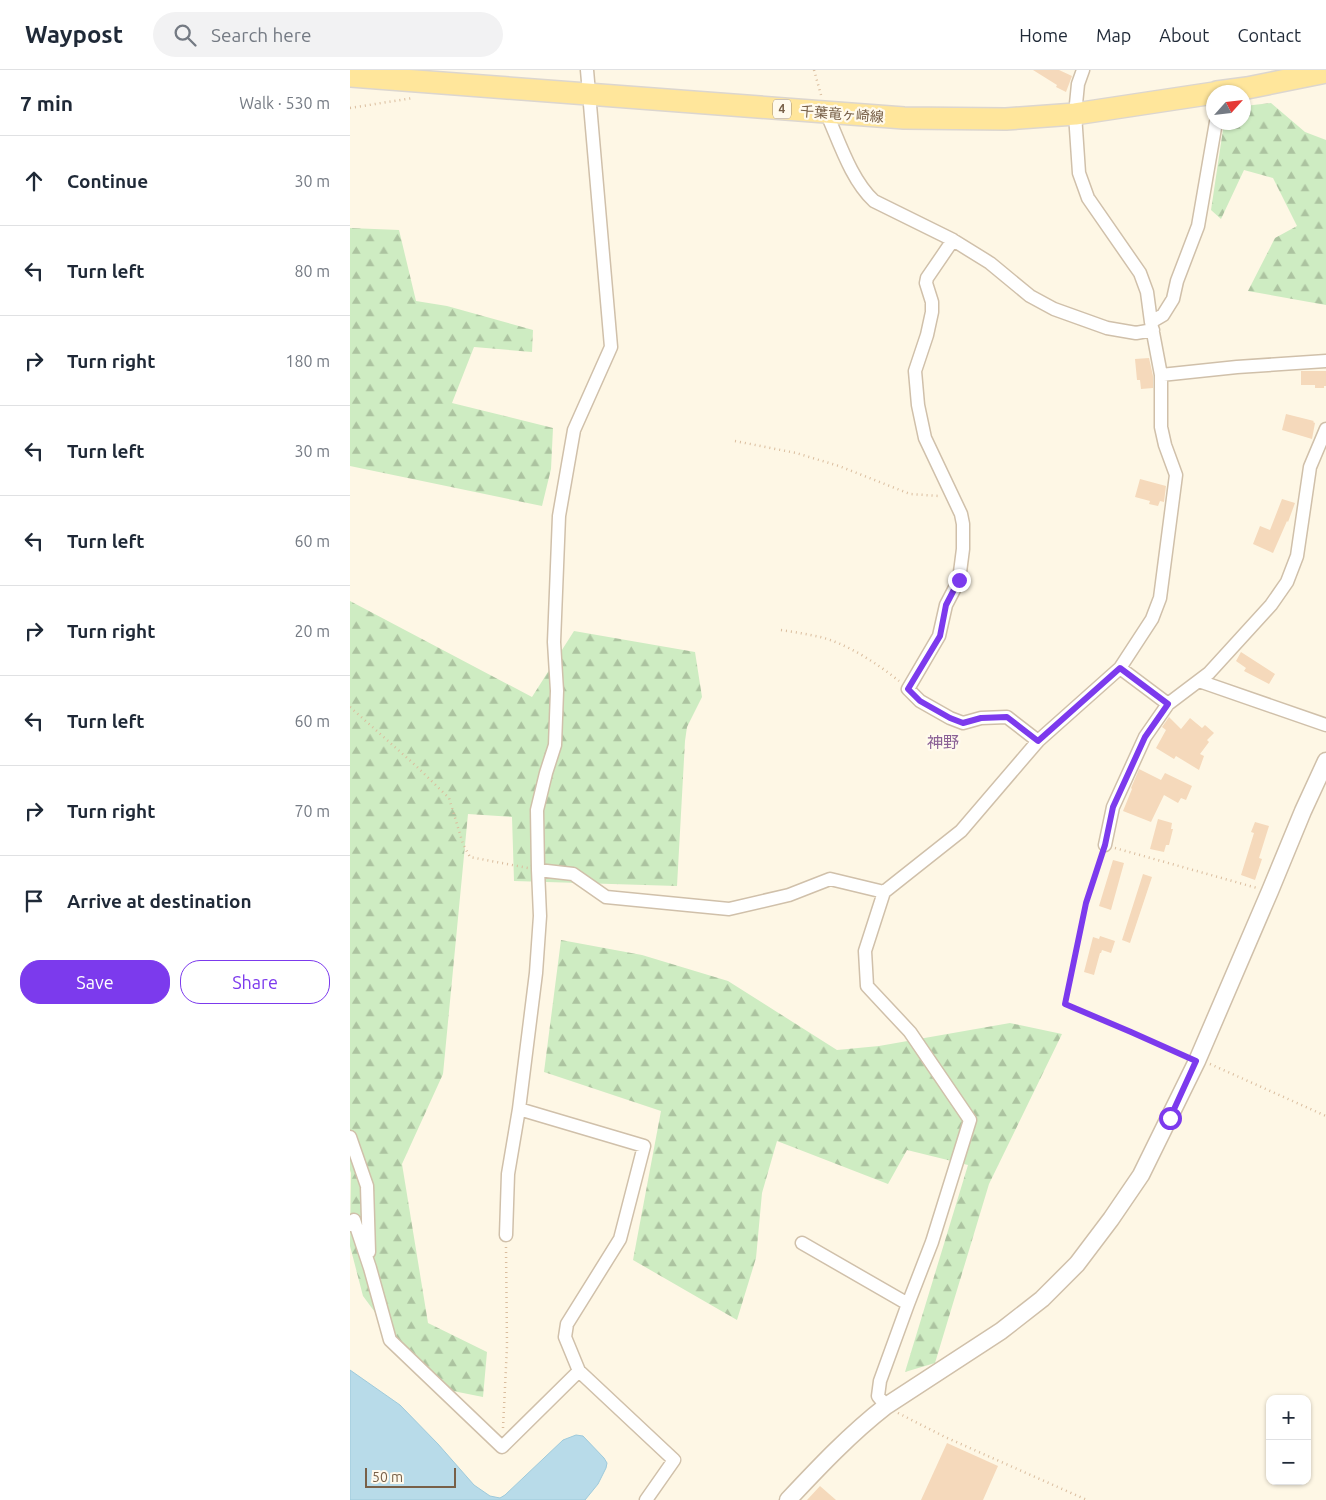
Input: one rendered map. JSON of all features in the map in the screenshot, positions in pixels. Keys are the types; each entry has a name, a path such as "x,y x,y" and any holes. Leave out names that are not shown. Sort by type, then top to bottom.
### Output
{"main road":[{"name":"千葉竜ヶ崎線","path":"1251,87 1326,72"},
{"name":"千葉竜ヶ崎線","path":"350,76 904,118 1006,119 1075,114 1206,94"}],"street":[{"path":"506,1235 508,1174 519,1109 536,973 540,916 537,810 546,773 556,745 557,690 554,642 558,516 574,430 611,347 586,70"},
{"path":"886,1406 878,1396 880,1381 932,1242 970,1120 910,1032 867,986 865,951 884,892 961,831 1038,741 1120,668 1152,620 1160,598 1176,475 1165,445 1161,427 1161,375 1148,292 1140,273 1088,198 1079,173 1075,114 1078,84 1083,70"},
{"path":"826,112 852,170 867,194 874,201 953,240 990,262 1030,296 1054,309 1107,328 1136,333 1152,326 1163,315 1173,299 1177,281 1198,226 1215,130"},
{"path":"953,240 927,278 926,283 932,302 932,312 927,335 915,371 918,405 925,438 961,514 963,549 959,580 946,605 940,636 908,689 920,701 950,718 963,723 981,718 1007,717 1038,741"},
{"path":"1161,375 1326,361"},
{"path":"1105,845 1113,807 1145,737 1168,704 1209,673 1254,625 1288,582 1297,556 1310,467 1326,429"},
{"path":"1120,668 1168,704"},
{"path":"1199,681 1326,724"},
{"path":"788,1500 869,1419 1001,1331 1042,1299 1077,1264 1111,1219 1141,1175 1197,1060 1326,761"},
{"path":"538,870 573,874 606,897 729,909 789,896 830,879 884,892"},
{"path":"519,1109 644,1146 620,1239 567,1324 565,1337 579,1371 674,1460 646,1500"},
{"path":"350,1137 367,1186 370,1268"},
{"path":"350,1225 354,1220 370,1268 390,1340 502,1447 579,1371"},
{"path":"802,1243 908,1304"}],"path":[{"path":"814,70 826,112"},
{"path":"350,108 416,98"},
{"path":"735,441 796,453 839,466 910,494 953,497"},
{"path":"781,630 821,637 841,644 889,672 908,689"},
{"path":"350,707 450,798 463,844 470,857 538,870"},
{"path":"1270,892 1105,845 1086,903 1065,1004 1326,1116"},
{"path":"502,1447 507,1346 506,1235"},
{"path":"886,1406 945,1437 1087,1500"}],"green space":[{"path":"1271,103 1305,132 1326,140 1326,305 1248,291 1275,238 1297,226 1273,178 1244,170 1221,219 1211,210 1223,130 1251,130 1251,105"},
{"path":"350,228 399,230 416,301 447,306 533,330 532,352 474,347 452,403 553,428 551,469 542,506 350,466"},
{"path":"350,601 532,697 574,631 695,652 702,697 687,727 685,741 677,886 514,881 512,817 468,814 443,1074 402,1164 428,1323 487,1352 483,1397 438,1388 405,1353 363,1296 350,1246"},
{"path":"561,940 642,955 728,981 837,1050 879,1046 1010,1023 1062,1034 989,1184 935,1363 905,1372 968,1165 907,1150 888,1184 777,1141 762,1193 756,1258 737,1320 633,1260 661,1111 544,1072"}],"water":[{"path":"350,1370 400,1405 474,1485 490,1496 500,1498 505,1495 563,1440 576,1435 583,1436 604,1458 607,1463 606,1468 598,1484 585,1500 350,1500"}],"building":[{"path":"1033,70 1059,70 1072,76 1066,92 1056,87 1057,85"},
{"path":"1149,358 1153,376 1153,388 1141,389 1140,380 1137,380 1135,359"},
{"path":"1301,371 1326,371 1326,386 1324,388 1315,388 1315,385 1301,385"},
{"path":"1286,414 1314,421 1312,439 1282,430"},
{"path":"1140,479 1166,486 1164,502 1160,501 1158,506 1149,504 1150,501 1135,497"},
{"path":"1282,499 1295,503 1273,553 1253,544 1260,526 1270,530"},
{"path":"1241,652 1275,674 1269,684 1244,671 1246,668 1236,661"},
{"path":"1169,717 1181,729 1190,718 1202,728 1205,725 1214,733 1207,740 1209,742 1200,754 1204,756 1199,770 1176,756 1174,759 1156,748 1166,730 1162,727"},
{"path":"1139,769 1161,780 1165,773 1192,786 1186,800 1181,798 1178,803 1164,795 1151,822 1123,811"},
{"path":"1158,819 1172,823 1171,829 1173,829 1169,845 1166,845 1164,852 1150,849"},
{"path":"1255,822 1269,826 1259,858 1262,859 1255,880 1241,875 1254,833 1251,832"},
{"path":"1113,860 1124,863 1111,910 1099,906"},
{"path":"1143,874 1152,877 1130,943 1122,940"},
{"path":"1100,936 1115,941 1111,953 1102,950 1100,953 1094,975 1084,972 1093,937 1099,939"},
{"path":"947,1443 998,1466 983,1500 921,1500"},
{"path":"820,1486 836,1500 807,1500"}],"district":[{"name":"神野","path":"943,742"}],"route":[{"path":"959,580 946,605 940,636 908,689 920,701 963,723 981,718 1007,717 1038,741 1120,668 1168,704 1145,737 1113,807 1105,845 1086,903 1065,1004 1196,1061 1170,1118"}]}
